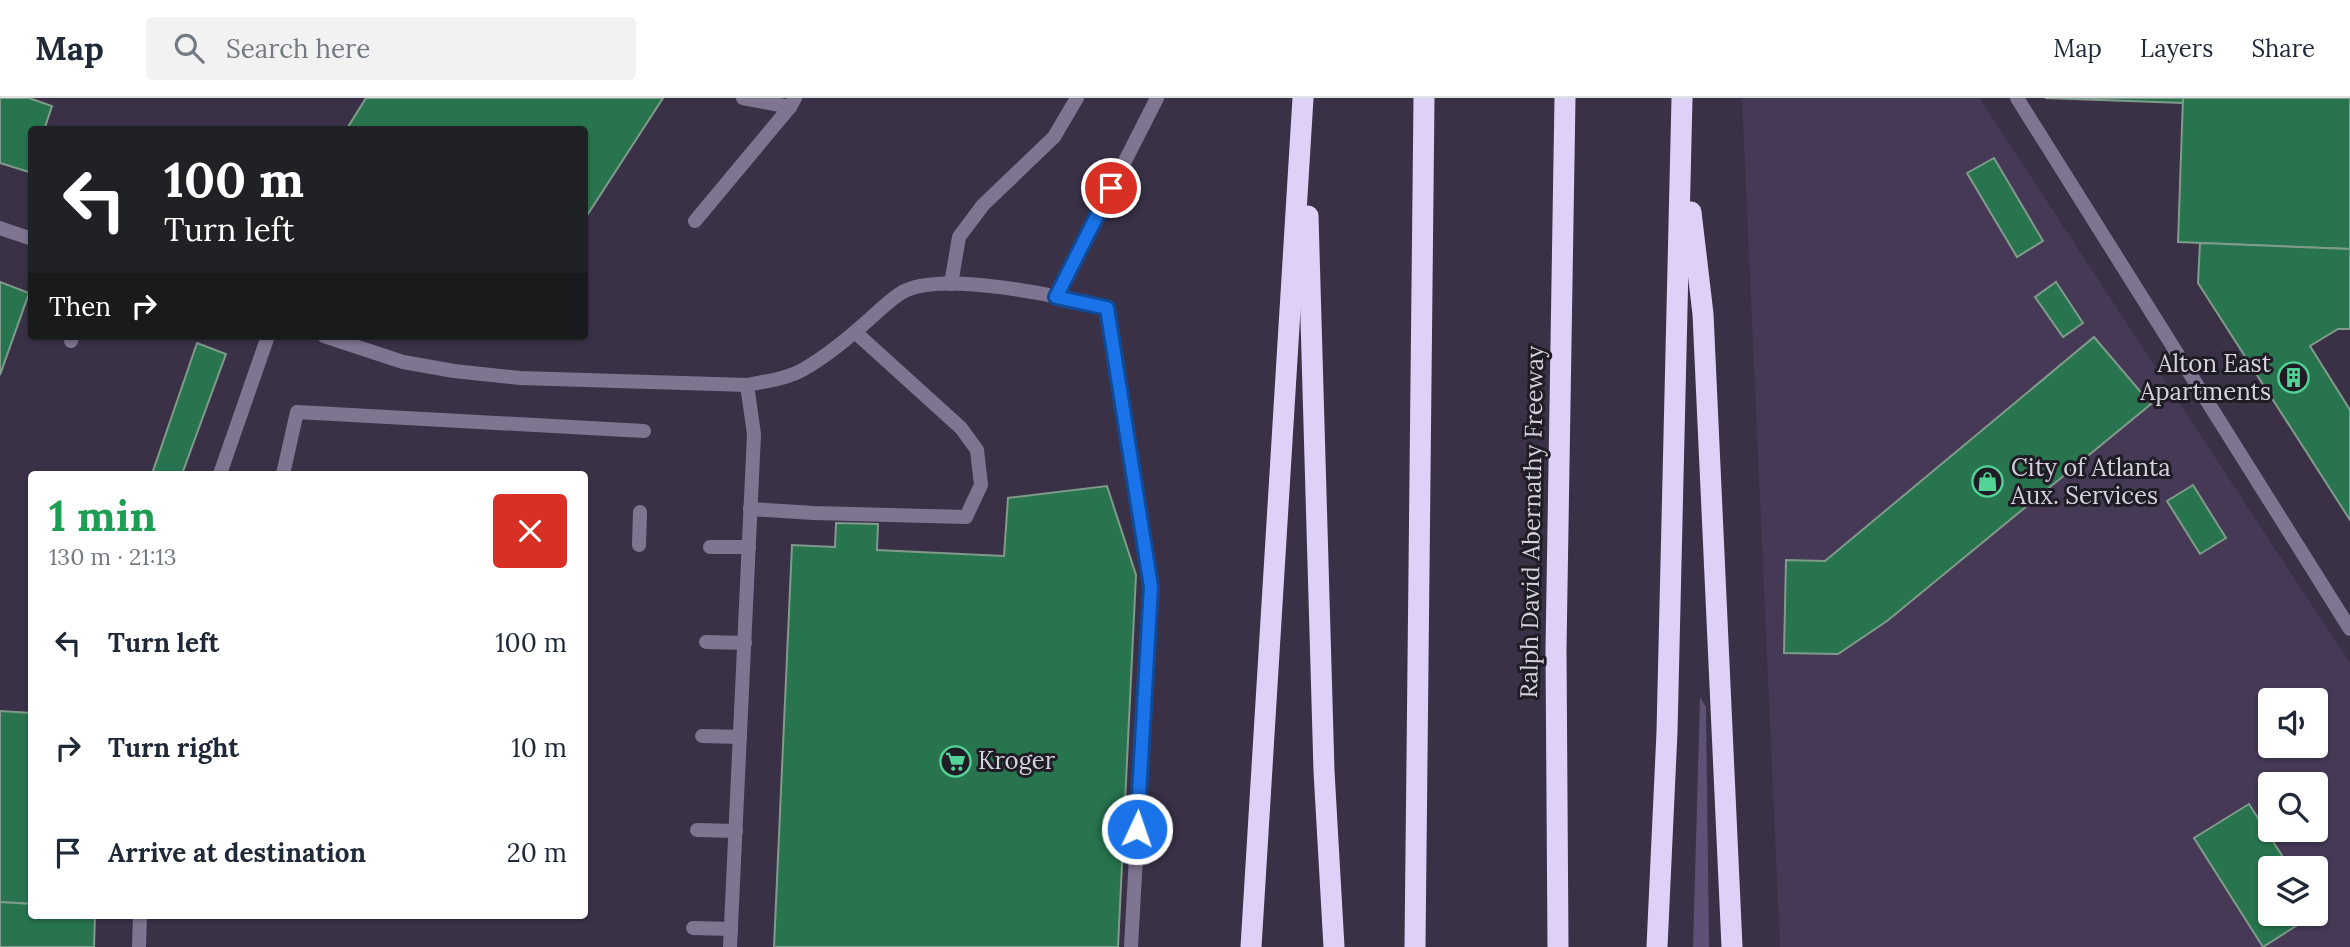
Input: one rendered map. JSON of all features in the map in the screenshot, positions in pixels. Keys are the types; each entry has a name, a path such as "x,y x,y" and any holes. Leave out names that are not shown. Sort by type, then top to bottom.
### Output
{"highway":[{"path":"1251,947 1304,98"},
{"path":"1304,98 1324,757 1334,947"},
{"path":"1416,947 1424,98"},
{"name":"Ralph David Abernathy Freeway","path":"1558,947 1556,649 1565,98"},
{"path":"1657,947 1667,732 1682,98"},
{"path":"1682,138 1703,314 1732,947"}],"street":[{"path":"743,98 792,102"},
{"path":"951,284 959,237 983,205 1054,137 1077,98"},
{"path":"1056,297 1157,98"},
{"path":"2017,98 2350,629"},
{"path":"695,221 792,102"},
{"path":"0,229 28,238"},
{"path":"336,340 404,362 454,371 520,378 747,385 780,379 803,370 855,332 902,292 927,284 967,284 1056,297 1107,308 1151,587 1130,947"},
{"path":"750,509 967,517 981,485 977,450 961,428 855,332"},
{"path":"221,471 267,340"},
{"path":"730,947 754,434 747,385"},
{"path":"284,471 297,412 644,431"},
{"path":"639,545 640,512"},
{"path":"710,547 748,547"},
{"path":"706,642 745,643"},
{"path":"702,736 740,737"},
{"path":"697,830 736,831"},
{"path":"139,947 140,919"},
{"path":"693,928 731,929"}],"shaded area":[{"path":"1742,98 1979,98 2350,663 2350,947 1780,947"},
{"path":"1700,697 1706,707 1709,947 1693,947"}],"building":[{"path":"0,98 29,98 52,106 45,126 28,126 28,172 0,163"},
{"path":"366,98 663,98 588,214 588,126 348,126"},
{"path":"2045,98 2183,98 2183,103"},
{"path":"2183,98 2350,98 2350,249 2178,242"},
{"path":"1994,158 2043,241 2017,257 1967,173"},
{"name":"Alton East Apartments","path":"2200,243 2350,249 2350,329 2338,329 2310,346 2350,410 2350,520 2198,283"},
{"path":"0,282 28,293 28,296 0,375"},
{"path":"2056,282 2083,323 2063,337 2035,297"},
{"name":"City of Atlanta Aux. Services","path":"2094,337 2151,404 1887,621 1838,654 1784,653 1786,560 1825,561"},
{"path":"197,343 226,354 183,471 153,471"},
{"path":"2193,485 2226,538 2200,554 2167,501"},
{"name":"Kroger","path":"1107,486 1136,575 1118,947 774,947 792,545 835,547 836,523 878,524 877,550 1004,556 1008,498"},
{"path":"0,711 28,713 28,904 0,902"},
{"path":"2249,804 2258,818 2258,842 2273,842 2282,856 2258,856 2258,926 2296,926 2263,947 2194,838"},
{"path":"0,902 28,904 28,919 95,919 94,947 0,947"}],"place":[{"name":"Alton East Apartments","path":"2294,378"},
{"name":"City of Atlanta Aux. Services","path":"1988,482"},
{"name":"Kroger","path":"955,761"}],"route":[{"path":"1111,188 1056,297 1107,308 1136,482 1151,587 1137,829"}]}
